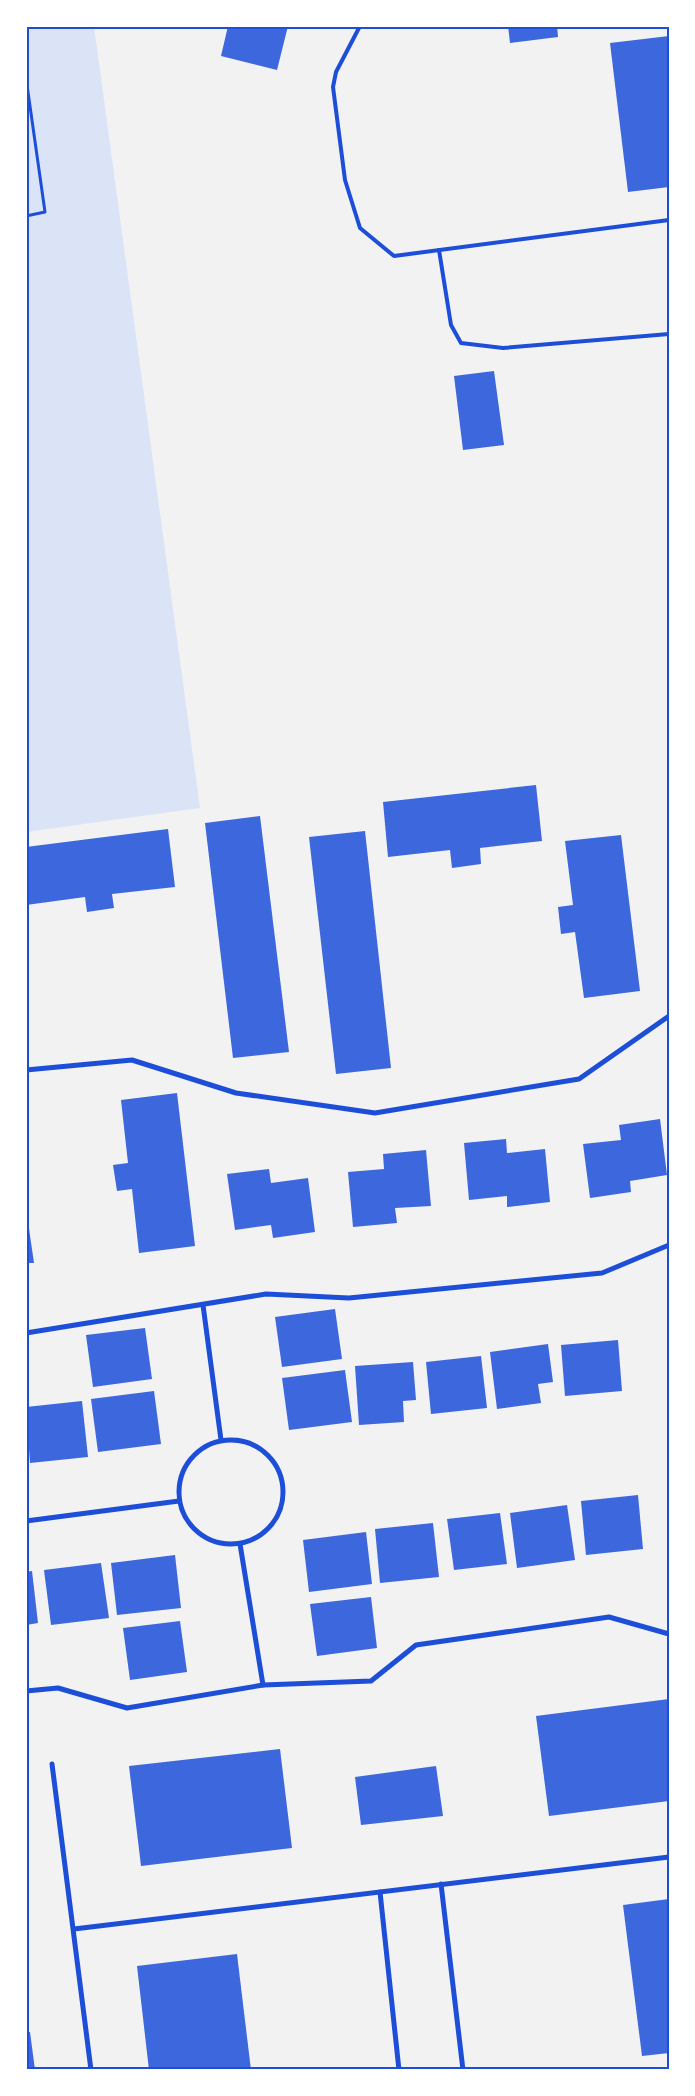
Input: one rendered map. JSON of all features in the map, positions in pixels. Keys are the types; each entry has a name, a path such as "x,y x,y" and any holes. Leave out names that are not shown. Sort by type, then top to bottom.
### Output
{"street":[{"path":"26,1070 132,1060 236,1093 375,1113 579,1079 669,1016"},
{"path":"26,1333 266,1294 349,1298 602,1272 669,1245"},
{"path":"203,1305 221,1440"},
{"path":"221,1440 242,1441 261,1449 274,1464 282,1483 282,1504 273,1522 259,1536 240,1544 220,1543 201,1535 186,1520 179,1501 180,1481 188,1462 202,1448 221,1440"},
{"path":"26,1521 179,1501"},
{"path":"240,1544 263,1686"},
{"path":"26,1691 58,1688 127,1708 263,1686 371,1680 416,1645 609,1617 669,1634"},
{"path":"52,1764 91,2070"},
{"path":"74,1929 669,1857"},
{"path":"441,1884 463,2070"},
{"path":"380,1892 399,2070"}],"lane":[{"path":"360,26 336,72 334,87 345,180 360,228 394,256 669,220"},
{"path":"439,250 451,325 461,343 503,348 669,334"}],"path":[{"path":"26,78 45,212 26,216"}],"shaded area":[{"path":"26,26 94,26 200,808 26,832"}],"building":[{"path":"228,26 288,26 277,70 221,56"},
{"path":"508,26 557,26 558,37 510,43"},
{"path":"669,36 669,187 628,192 610,43"},
{"path":"494,371 504,445 463,450 454,376"},
{"path":"536,785 542,841 480,848 481,864 452,868 450,850 388,857 383,802"},
{"path":"260,816 289,1052 233,1058 205,823"},
{"path":"168,829 175,887 112,894 114,908 87,912 85,897 26,905 26,847"},
{"path":"365,831 391,1068 336,1074 309,837"},
{"path":"621,835 640,991 584,998 575,932 561,934 558,907 573,905 565,841"},
{"path":"177,1093 195,1246 139,1253 132,1189 117,1191 113,1165 128,1163 121,1100"},
{"path":"660,1119 667,1175 630,1181 631,1192 590,1198 583,1144 621,1140 619,1125"},
{"path":"506,1139 507,1153 545,1149 550,1202 507,1207 507,1196 469,1200 464,1143"},
{"path":"426,1150 431,1206 395,1208 397,1223 353,1227 348,1172 384,1169 383,1154"},
{"path":"269,1169 271,1183 308,1178 315,1232 273,1238 271,1225 235,1230 227,1174"},
{"path":"26,1208 34,1263 26,1263"},
{"path":"335,1309 342,1359 282,1367 275,1317"},
{"path":"145,1328 152,1379 93,1387 86,1335"},
{"path":"618,1340 622,1391 565,1396 561,1345"},
{"path":"548,1344 553,1382 538,1384 541,1403 497,1409 490,1352"},
{"path":"481,1356 487,1408 431,1414 426,1362"},
{"path":"413,1362 416,1400 403,1401 404,1422 359,1425 355,1366"},
{"path":"345,1370 352,1422 289,1430 282,1378"},
{"path":"154,1391 161,1444 98,1452 91,1399"},
{"path":"82,1401 88,1457 30,1463 26,1407"},
{"path":"638,1495 643,1549 586,1555 581,1501"},
{"path":"567,1505 575,1560 517,1568 510,1513"},
{"path":"500,1513 507,1564 454,1570 447,1519"},
{"path":"433,1523 439,1577 380,1583 375,1529"},
{"path":"366,1532 372,1584 309,1592 303,1540"},
{"path":"175,1555 181,1608 117,1615 111,1563"},
{"path":"101,1563 109,1618 51,1625 44,1570"},
{"path":"32,1571 38,1623 26,1625 26,1572"},
{"path":"371,1597 377,1648 317,1656 310,1604"},
{"path":"180,1621 187,1672 130,1680 123,1628"},
{"path":"669,1699 669,1801 549,1816 536,1716"},
{"path":"280,1749 292,1848 141,1866 129,1766"},
{"path":"436,1766 443,1816 361,1825 355,1777"},
{"path":"669,1899 669,2053 642,2056 623,1905"},
{"path":"237,1954 251,2070 149,2070 137,1966"},
{"path":"26,2032 30,2032 35,2070 26,2070"}]}
